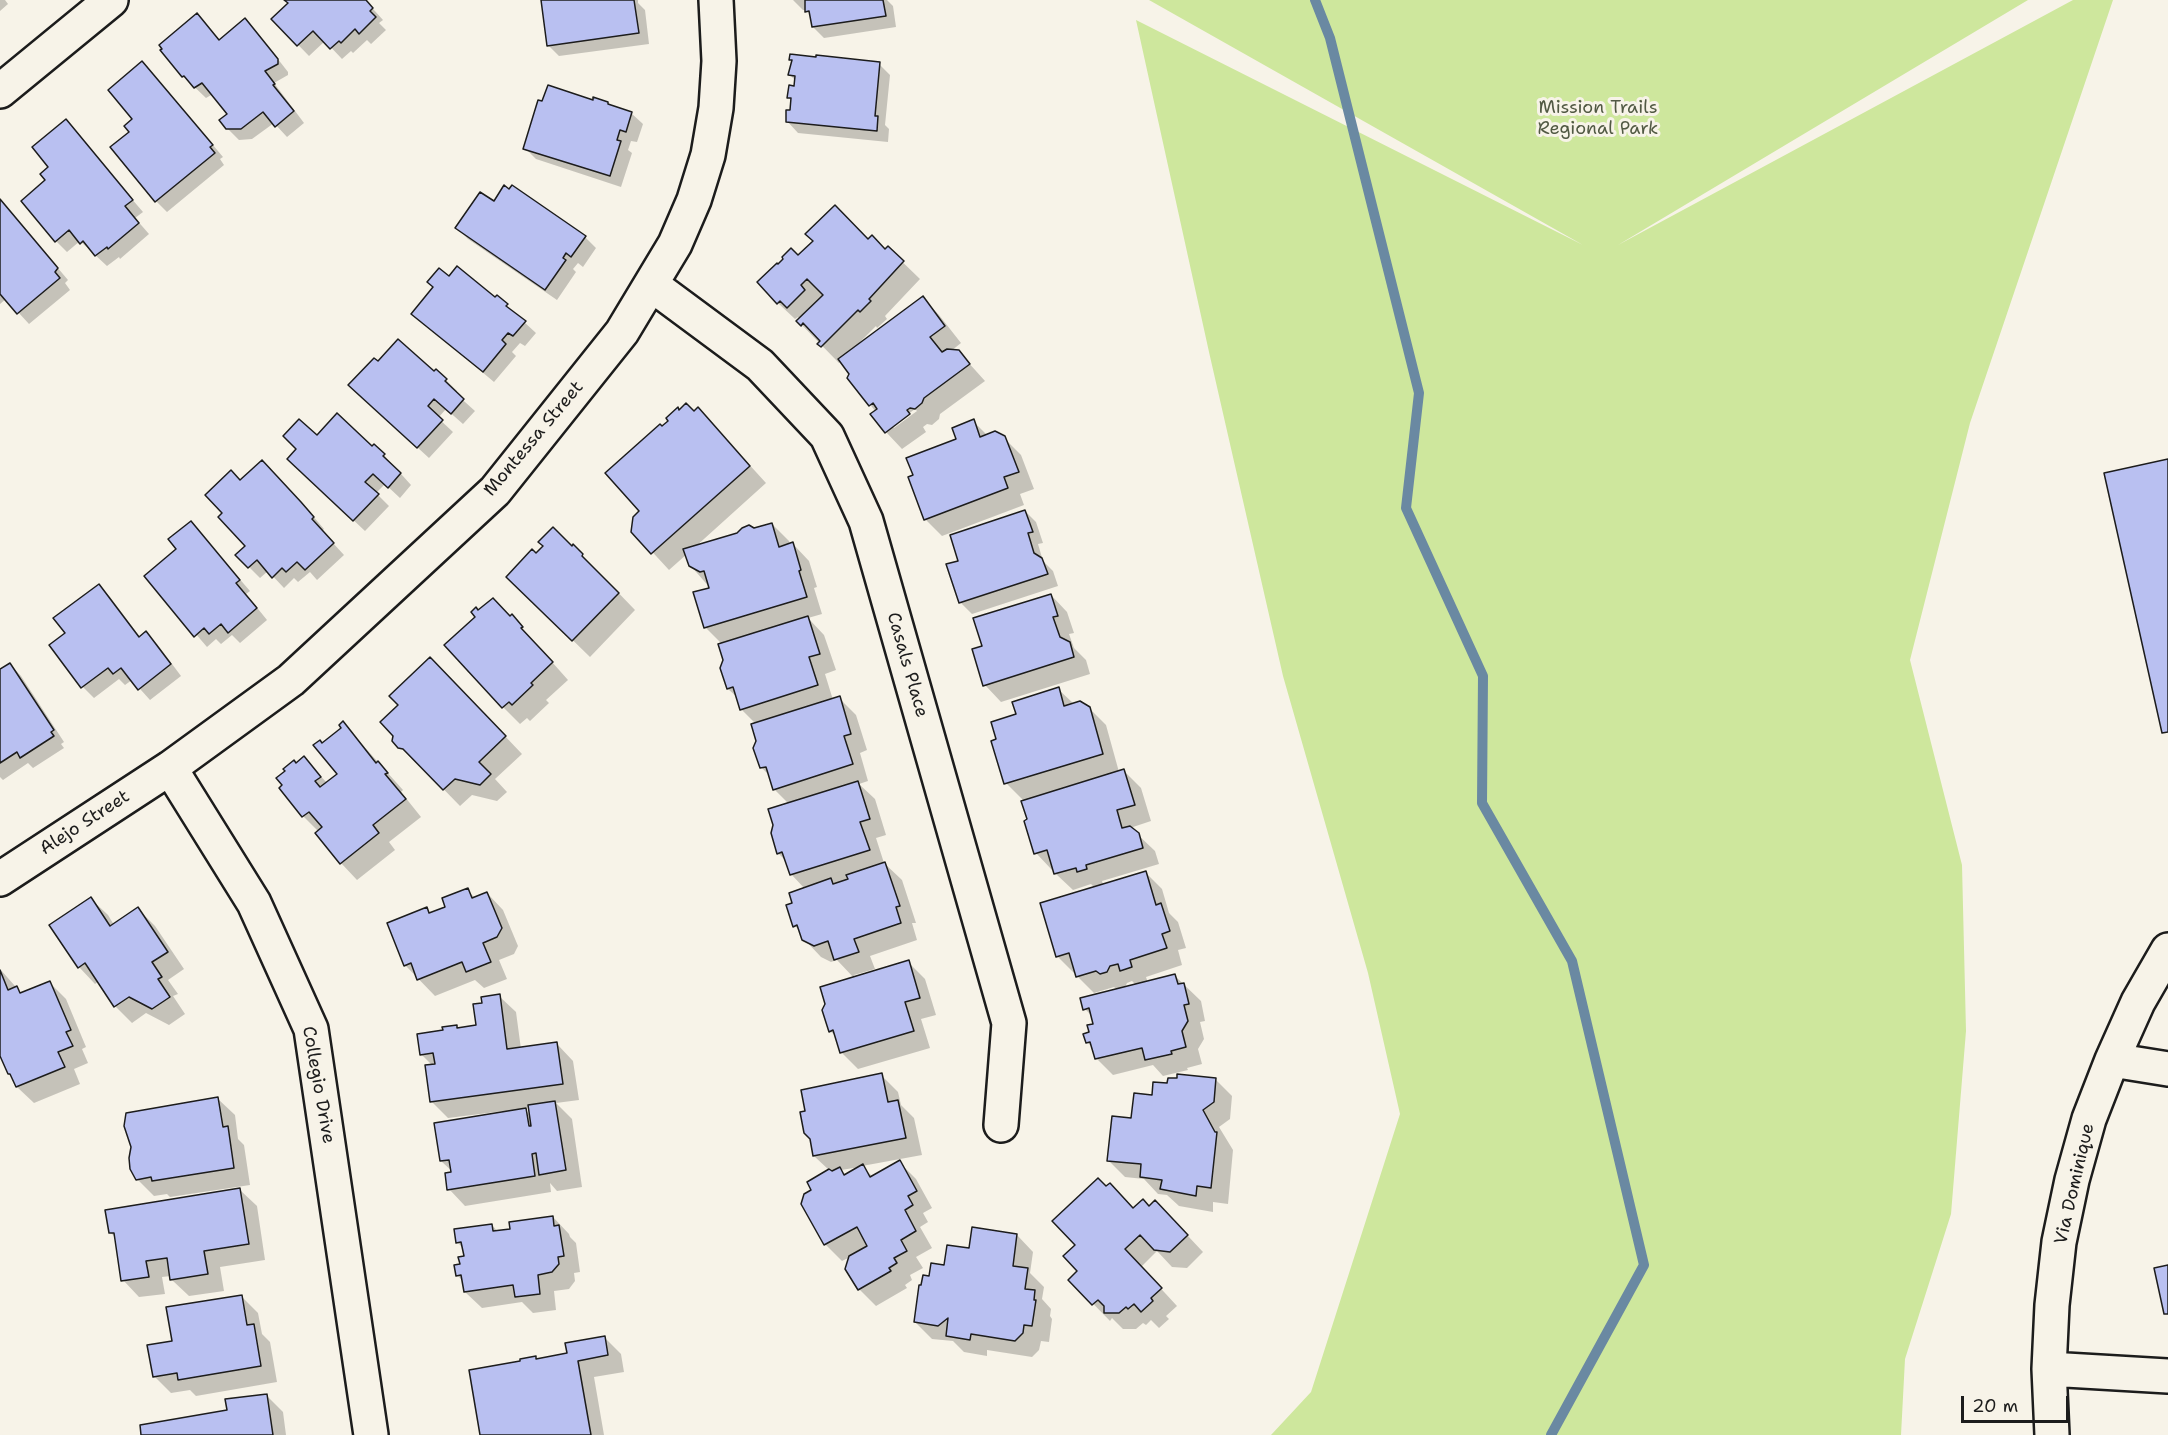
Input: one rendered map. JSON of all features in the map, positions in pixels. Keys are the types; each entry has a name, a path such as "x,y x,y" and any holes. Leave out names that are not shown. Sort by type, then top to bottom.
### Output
{"street":[{"path":"0,91 111,0"},
{"name":"Montessa Street","path":"170,768 291,680 495,491 622,332 675,244 694,200 708,155 716,108 719,61 716,0"},
{"name":"Casals Place","path":"652,285 760,365 827,436 866,521 1009,1023 1001,1125"},
{"name":"Alejo Street","path":"0,879 170,768"},
{"name":"Collegio Drive","path":"170,768 254,903 311,1029 371,1435"},
{"name":"Via Dominique","path":"2052,1435 2049,1369 2052,1305 2060,1242 2072,1180 2086,1130 2112,1060 2138,1002 2168,950"},
{"path":"2112,1060 2168,1069"},
{"path":"2049,1369 2168,1376"}],"green space":[{"name":"Mission Trails Regional Park","path":"1149,0 2028,0 1618,245 2073,0 2113,0 1970,423 1910,660 1962,865 1966,1031 1951,1214 1905,1359 1901,1435 1271,1435 1311,1392 1400,1114 1368,973 1283,676 1136,20 1583,245"}],"building":[{"path":"284,0 366,0 373,8 370,11 376,17 359,34 355,29 341,43 339,41 330,49 313,31 297,46 271,19 288,3"},
{"path":"541,0 634,0 639,33 547,46"},
{"path":"805,0 883,0 886,16 812,27 809,11 805,12"},
{"path":"197,13 219,40 245,18 278,59 278,64 265,71 294,111 275,127 263,112 241,129 226,129 219,120 227,114 202,83 194,88 160,50 162,49 159,45"},
{"path":"790,54 880,62 875,116 878,116 877,131 786,122 786,110 790,110 791,98 787,98 789,85 794,86 795,76 788,75 792,60 789,60"},
{"path":"142,61 213,145 210,147 215,153 155,202 110,147 129,132 124,126 132,119 108,90"},
{"path":"548,85 593,100 593,97 632,112 626,132 620,130 617,140 621,141 610,176 523,149 538,100 542,101"},
{"path":"66,119 133,200 125,206 139,223 108,249 107,247 95,256 83,241 80,244 69,230 55,242 21,201 45,180 40,174 48,167 32,147"},
{"path":"504,185 509,189 512,185 586,236 571,257 566,253 563,258 566,260 545,290 455,228 480,192 494,201"},
{"path":"0,199 58,268 55,272 60,278 17,314 0,294"},
{"path":"835,205 868,239 872,235 885,249 888,246 904,261 869,299 871,301 860,312 858,310 821,347 817,344 820,341 803,323 801,326 796,321 823,295 807,279 801,285 805,290 787,308 780,301 777,304 757,282 783,259 782,257 791,248 798,255 813,241 805,234"},
{"path":"457,266 495,297 497,295 508,304 506,306 526,321 513,336 508,333 502,340 506,344 483,372 411,314 433,287 427,282 439,268 449,276"},
{"path":"923,296 945,326 930,337 942,352 947,349 959,350 970,364 924,398 915,409 907,410 910,414 885,433 870,414 877,409 873,403 869,406 847,378 849,374 838,359"},
{"path":"398,339 434,371 436,369 447,379 445,381 464,399 451,414 434,399 428,406 443,420 417,448 348,385 374,358 378,361"},
{"path":"686,403 694,411 698,407 750,466 651,554 631,532 633,517 639,511 605,473 660,424 662,426 668,421 666,418 678,407 679,410"},
{"path":"337,413 372,446 374,444 385,454 383,456 401,473 388,488 373,474 365,482 379,494 353,521 287,459 296,449 283,436 299,419 317,435"},
{"path":"974,419 980,437 995,431 1005,436 1019,472 1004,477 1008,488 924,520 908,477 913,475 906,458 956,439 952,428"},
{"path":"2168,459 2168,732 2162,733 2104,473"},
{"path":"262,460 301,502 314,517 312,519 334,543 305,570 297,562 286,572 282,568 272,578 257,560 248,568 235,555 245,546 218,517 222,513 205,495 231,470 240,480"},
{"path":"1025,510 1033,532 1028,533 1034,553 1042,558 1048,574 959,603 946,564 958,561 950,535"},
{"path":"191,521 240,580 236,583 257,608 228,633 221,624 209,634 204,628 194,637 144,576 176,549 168,539"},
{"path":"772,523 779,547 793,542 807,597 704,628 693,592 709,588 704,571 700,572 689,566 683,549 737,533 749,525 754,528"},
{"path":"553,527 583,554 582,556 619,593 572,641 506,577 532,549 536,553 543,546 538,542"},
{"path":"99,584 139,637 146,631 171,664 138,690 121,668 113,674 108,668 81,688 49,645 65,633 53,618"},
{"path":"1051,594 1058,616 1053,617 1060,637 1070,642 1074,657 983,686 972,649 982,646 973,618"},
{"path":"493,598 510,616 512,614 523,627 521,628 553,662 512,705 509,702 502,708 444,645 475,617 471,612 476,607 478,610"},
{"path":"808,616 820,654 809,657 818,685 740,710 733,687 727,689 720,668 723,660 718,644"},
{"path":"430,657 506,736 479,762 491,774 480,785 455,779 443,790 403,749 398,748 392,741 393,736 380,722 398,705 389,696"},
{"path":"10,663 54,730 51,732 54,736 20,758 17,752 0,763 0,669"},
{"path":"1059,687 1064,706 1080,701 1090,707 1103,754 1004,784 991,741 996,739 991,722 1016,714 1012,702"},
{"path":"840,696 851,734 844,736 853,764 773,790 766,767 760,768 753,748 756,741 751,724"},
{"path":"343,721 376,763 378,761 388,773 385,774 406,799 373,825 379,833 340,864 315,833 322,827 309,812 302,817 279,788 282,785 276,778 294,760 296,763 304,756 321,777 315,781 320,787 337,774 313,745 320,740 322,743 341,728 339,725"},
{"path":"1124,769 1135,805 1117,810 1122,828 1130,826 1139,833 1143,848 1086,865 1087,869 1077,872 1076,868 1054,874 1047,850 1034,854 1024,821 1027,819 1021,801"},
{"path":"858,781 870,819 860,822 870,850 790,875 782,852 777,854 768,809"},
{"path":"885,862 900,906 896,907 901,923 854,939 859,952 834,960 828,941 814,946 802,940 797,925 793,927 786,905 792,903 789,893 831,878 833,884 848,879 846,875"},
{"path":"1146,871 1156,905 1161,903 1170,931 1162,934 1167,948 1130,960 1132,967 1120,971 1118,964 1110,966 1107,972 1100,974 1096,971 1076,977 1069,953 1056,957 1040,903"},
{"path":"468,888 472,898 487,892 502,928 497,937 483,943 491,962 466,972 462,962 417,980 411,963 404,966 387,923 427,907 429,913 445,907 442,898"},
{"path":"91,897 110,926 138,907 168,952 152,962 162,977 158,979 170,997 152,1009 129,997 114,1007 85,963 78,968 49,925"},
{"path":"909,960 920,998 905,1002 914,1031 840,1053 833,1030 829,1032 822,1010 825,1004 820,987"},
{"path":"0,970 8,990 17,986 20,993 50,981 71,1030 66,1032 73,1046 58,1052 65,1067 16,1087 0,1056"},
{"path":"1175,974 1178,984 1184,983 1189,1004 1184,1005 1188,1021 1182,1031 1186,1047 1171,1051 1172,1054 1145,1060 1142,1048 1095,1059 1090,1042 1086,1043 1083,1034 1089,1032 1087,1025 1093,1024 1089,1008 1083,1010 1080,998"},
{"path":"500,994 507,1049 557,1042 563,1084 430,1102 425,1065 435,1064 433,1053 420,1055 417,1034 443,1030 442,1027 457,1025 457,1028 476,1025 473,1004 482,1003 481,997"},
{"path":"882,1073 888,1102 898,1100 906,1138 813,1156 810,1139 804,1133 800,1112 805,1111 801,1090"},
{"path":"1177,1074 1216,1078 1214,1102 1203,1110 1217,1132 1211,1188 1197,1186 1196,1196 1160,1189 1162,1180 1140,1177 1141,1164 1107,1161 1112,1116 1131,1118 1134,1093 1152,1095 1153,1082 1167,1083 1168,1078 1177,1078"},
{"path":"218,1097 223,1127 228,1126 234,1168 152,1181 151,1177 136,1180 130,1169 131,1147 124,1126 126,1113"},
{"path":"555,1101 566,1170 539,1175 536,1153 532,1154 535,1176 447,1190 445,1173 451,1172 449,1160 440,1161 434,1123 526,1108 529,1126 531,1126 528,1105"},
{"path":"900,1160 917,1191 908,1196 913,1205 905,1210 916,1231 901,1240 907,1251 894,1258 897,1263 889,1268 891,1271 858,1290 845,1269 849,1256 867,1246 857,1227 824,1245 801,1204 804,1194 811,1190 807,1182 829,1169 832,1171 840,1167 844,1175 863,1164 870,1177"},
{"path":"1098,1178 1106,1186 1110,1183 1133,1208 1143,1199 1149,1206 1155,1200 1188,1235 1170,1252 1154,1250 1140,1235 1125,1249 1162,1288 1141,1312 1134,1304 1119,1313 1104,1313 1104,1306 1098,1300 1092,1305 1068,1280 1077,1271 1063,1256 1075,1245 1052,1221"},
{"path":"240,1188 249,1244 204,1251 208,1274 170,1280 167,1258 146,1261 149,1277 121,1281 114,1233 109,1233 105,1210"},
{"path":"553,1216 554,1226 559,1225 564,1256 558,1257 559,1264 552,1272 538,1275 540,1294 515,1297 513,1285 464,1292 461,1275 456,1276 454,1265 460,1264 458,1257 464,1256 461,1242 456,1243 454,1229 492,1224 493,1231 510,1229 509,1222"},
{"path":"972,1227 1017,1234 1013,1266 1028,1268 1025,1289 1035,1290 1034,1300 1036,1300 1032,1326 1024,1325 1023,1333 1015,1341 971,1334 970,1340 946,1336 948,1318 938,1326 914,1322 919,1285 921,1285 923,1275 929,1276 931,1263 944,1265 947,1245 969,1248"},
{"path":"2168,1265 2168,1314 2164,1314 2154,1268"},
{"path":"242,1295 247,1325 254,1324 261,1366 178,1380 177,1373 153,1377 147,1345 172,1341 166,1307"},
{"path":"605,1336 608,1355 578,1361 591,1435 480,1435 469,1370 536,1356 536,1359 567,1353 565,1343"},
{"path":"267,1394 273,1435 141,1435 140,1425 227,1410 225,1399"}],"waterway":[{"path":"1315,0 1330,38 1419,393 1406,508 1483,676 1482,803 1572,961 1644,1265 1551,1435"}]}
